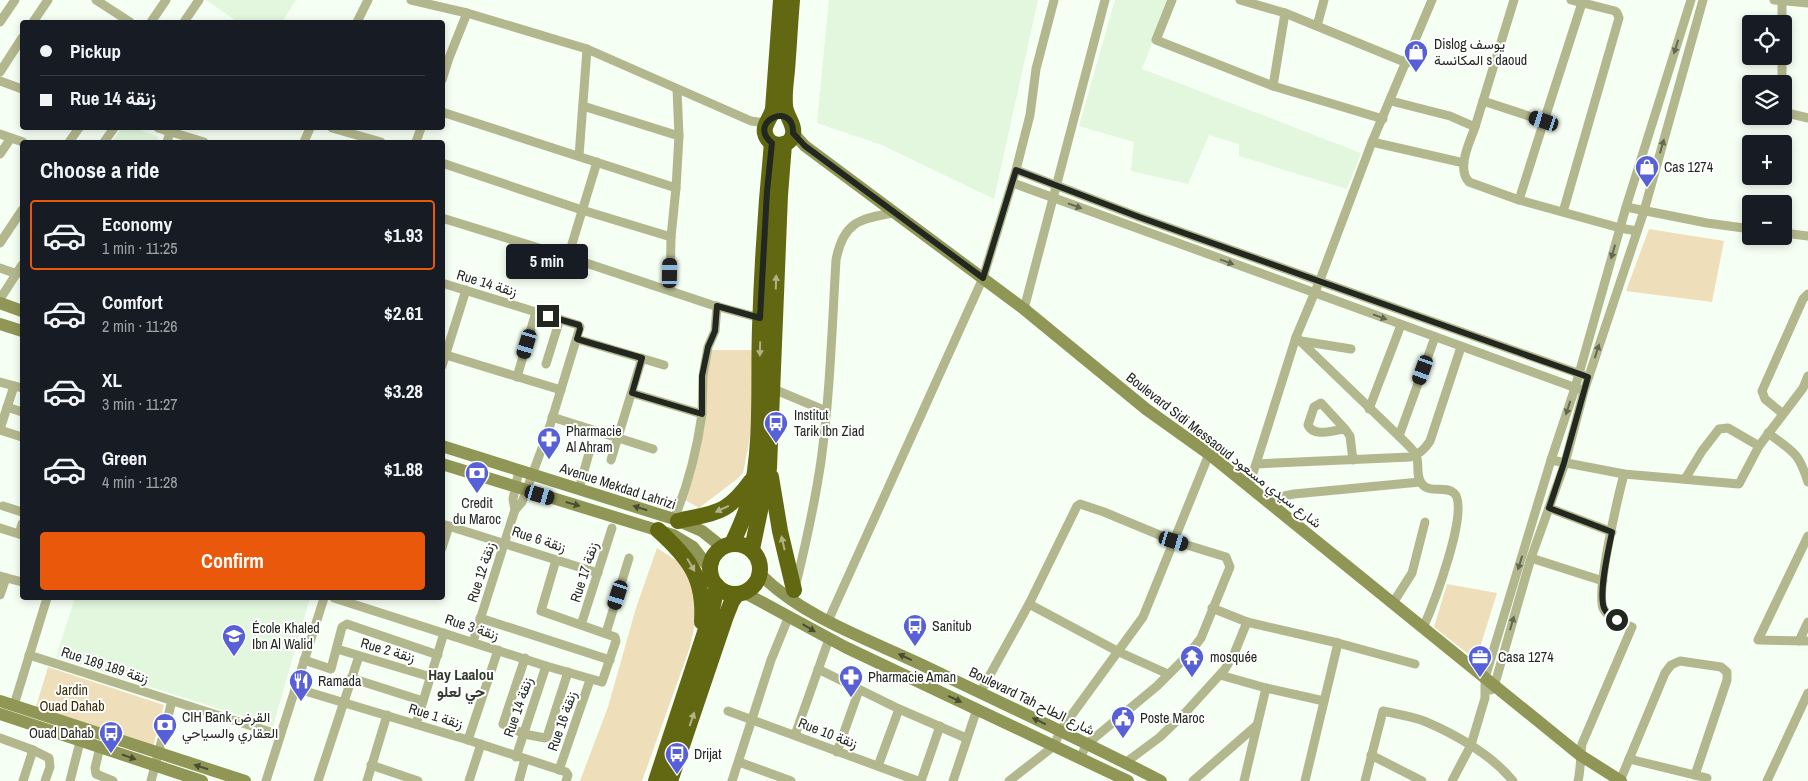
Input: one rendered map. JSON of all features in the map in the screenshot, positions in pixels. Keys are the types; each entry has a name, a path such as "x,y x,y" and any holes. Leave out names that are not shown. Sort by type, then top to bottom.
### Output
{"highway":[{"path":"741,593 728,593 717,586 713,581 710,569 713,557 727,545 750,500 754,477 758,443 760,318 767,191 775,131 780,0"},
{"path":"752,549 769,468 780,190 775,131 785,106 792,0"},
{"path":"769,468 793,594"},
{"path":"676,520 705,516 723,510 736,501 754,477"},
{"path":"658,530 686,557 698,578 703,603 701,642"},
{"path":"670,781 732,601 741,593 754,586 760,574 759,560 752,549 739,544 727,545"},
{"path":"656,781 711,614 717,586"}],"street":[{"path":"0,22 14,0"},
{"path":"37,20 48,0"},
{"path":"96,0 127,20"},
{"path":"151,20 166,0"},
{"path":"185,20 199,0"},
{"path":"358,20 368,0"},
{"path":"411,0 467,13 587,49 775,131"},
{"path":"828,621 983,278 1013,183 1030,115 1036,70 1054,0"},
{"path":"1024,309 1105,0"},
{"path":"1172,0 1156,40 1273,86 1383,119"},
{"path":"1240,0 1285,13 1407,63"},
{"path":"1317,26 1324,0"},
{"path":"1250,486 1314,294 1372,142 1391,101 1432,0"},
{"path":"1514,0 1464,163 1465,177 1469,182 1519,200 1636,231"},
{"path":"1563,212 1620,18 1615,11 1571,0"},
{"path":"1452,781 1471,745 1551,460 1575,388 1626,207 1691,0"},
{"path":"1489,683 1564,463 1588,377 1644,211 1703,0"},
{"path":"1783,15 1784,1 1808,3"},
{"path":"1519,200 1582,3"},
{"path":"446,57 467,13"},
{"path":"1273,86 1285,13"},
{"path":"0,72 20,41"},
{"path":"579,156 587,49"},
{"path":"0,81 20,87"},
{"path":"670,290 670,237 676,188 679,136 678,89"},
{"path":"1391,101 1450,116 1475,127"},
{"path":"1483,101 1544,121"},
{"path":"583,106 679,136"},
{"path":"445,113 676,188"},
{"path":"1792,114 1808,118"},
{"path":"164,130 197,140"},
{"path":"339,130 374,140"},
{"name":"Boulevard Sidi Messaoud شارع سيدي مسعود","path":"775,131 805,146 1024,309 1146,409 1250,486 1489,683 1580,755 1620,781"},
{"path":"167,140 170,132"},
{"path":"0,134 20,141"},
{"path":"0,154 11,138"},
{"path":"1372,142 1464,163"},
{"path":"568,256 597,162"},
{"path":"445,164 670,237"},
{"path":"1016,170 1139,217 1588,377"},
{"path":"1013,183 1584,392"},
{"path":"1626,207 1742,228"},
{"path":"0,243 20,213"},
{"path":"793,594 805,547 821,461 836,260 839,246 845,234 857,223 874,216 894,213"},
{"path":"445,219 568,256 717,306 760,318"},
{"path":"1792,234 1808,236"},
{"path":"0,268 17,274"},
{"path":"20,269 0,301 20,310"},
{"name":"Rue 14 زنقة","path":"445,285 560,319 580,327 577,339"},
{"path":"466,290 446,355 561,390"},
{"path":"1783,414 1765,399 1762,390 1803,299 1808,294"},
{"path":"676,520 698,443 702,414 702,376 708,347 715,331 717,306"},
{"path":"517,377 536,312"},
{"path":"546,364 560,319"},
{"path":"0,324 20,330"},
{"path":"1369,409 1402,325"},
{"path":"1399,436 1435,337"},
{"path":"532,475 577,339 664,364"},
{"path":"1298,339 1351,349"},
{"path":"1298,339 1399,436 1416,455 1420,482 1424,487 1447,489 1454,493 1458,499 1460,506 1459,518 1441,583 1423,628"},
{"path":"1256,464 1410,457 1416,455 1430,441 1461,347"},
{"path":"611,460 642,358"},
{"path":"1551,460 1624,474 1739,484 1759,446 1797,396 1808,376"},
{"path":"0,382 20,388 7,407 0,430 20,436"},
{"path":"772,388 826,411"},
{"path":"632,393 702,414"},
{"path":"1797,396 1808,398"},
{"path":"7,407 20,411"},
{"path":"552,417 653,449"},
{"path":"1685,479 1705,446 1719,429 1728,428 1759,446"},
{"path":"1345,429 1350,436 1353,460"},
{"path":"1768,434 1797,454 1808,482"},
{"name":"Avenue Mekdad Lahrizi","path":"445,447 676,520 702,531 727,545"},
{"path":"579,488 589,453"},
{"path":"1012,779 1054,746 1060,731 1143,617 1209,454"},
{"path":"445,465 658,530 688,543 710,569"},
{"name":"Rue 12 زنقة","path":"519,470 521,488"},
{"path":"1578,781 1581,768 1580,755 1582,744 1632,627 1608,614 1603,608 1603,581 1624,474"},
{"name":"Rue 12 زنقة","path":"473,642 515,510 513,499 532,475"},
{"path":"1268,502 1279,497 1294,494 1420,482"},
{"path":"980,693 1080,504 1174,541 1226,557 1230,567 1195,647 1156,686 1087,744 1080,758"},
{"path":"3,506 20,511"},
{"path":"1549,508 1612,532"},
{"path":"1393,604 1412,573 1425,522"},
{"name":"Rue 6 زنقة","path":"446,525 598,573"},
{"path":"0,528 20,534"},
{"name":"Rue 17 زنقة","path":"581,625 612,528"},
{"path":"1808,536 1758,640 1803,641 1808,622"},
{"path":"606,633 629,558"},
{"path":"1531,558 1603,581"},
{"path":"480,618 610,660 616,641 614,636 541,611 556,560"},
{"name":"Boulevard Tah شارع الطاح","path":"760,574 793,594 828,621 1161,781"},
{"path":"0,595 3,577 20,581"},
{"path":"741,593 789,616 829,639 1080,758 1121,780"},
{"path":"14,705 46,600"},
{"path":"266,781 323,600"},
{"name":"Rue 3 زنقة","path":"340,600 590,680 602,682 610,660"},
{"path":"1028,604 1119,652 1168,674"},
{"path":"1212,608 1247,622 1338,642 1415,664"},
{"path":"732,781 771,660 789,616"},
{"path":"1125,763 1160,737 1220,675 1234,654 1247,622"},
{"path":"304,660 331,669 342,627 346,624 438,655"},
{"path":"416,724 444,633"},
{"path":"795,735 829,639"},
{"path":"1305,781 1338,642"},
{"name":"Rue 2 زنقة","path":"337,649 431,677"},
{"path":"468,740 498,650"},
{"name":"Rue 189 زنقة 189","path":"29,656 280,735"},
{"path":"318,781 343,701 360,656"},
{"path":"525,658 503,724 524,734 547,737 568,672"},
{"path":"1620,781 1665,673 1671,666 1680,661 1721,667 1727,672 1727,680 1695,775"},
{"name":"Rue 14 زنقة","path":"518,781 524,734 546,666"},
{"path":"818,669 898,709 966,738"},
{"path":"1220,675 1324,701"},
{"path":"351,678 423,701"},
{"name":"Rue 16 زنقة","path":"564,775 590,680"},
{"name":"Rue 1 زنقة","path":"295,688 481,744 564,775"},
{"path":"1244,781 1266,688"},
{"path":"837,752 859,690"},
{"path":"1767,781 1808,693"},
{"path":"0,700 157,760 202,781"},
{"path":"151,781 172,701"},
{"path":"878,766 898,709"},
{"path":"953,781 977,709"},
{"name":"Rue 10 زنقة","path":"728,711 878,766 899,778 919,781"},
{"path":"1365,781 1383,711 1423,721 1471,745 1505,772 1513,781"},
{"path":"0,714 80,742 245,781"},
{"path":"367,781 387,715"},
{"path":"1193,781 1258,725"},
{"path":"919,781 940,726"},
{"path":"0,738 49,758 50,767 45,781"},
{"path":"70,781 80,742"},
{"path":"468,781 481,744"},
{"path":"100,747 95,768 96,774 113,781"},
{"path":"23,781 33,750"},
{"path":"1371,756 1422,781"},
{"path":"1629,759 1707,778"},
{"path":"739,762 781,779 791,781"},
{"path":"371,765 418,781"},
{"path":"1012,779 1024,781"}],"shaded area":[{"path":"206,0 296,0 283,20 235,20"},
{"path":"829,0 1038,0 994,199 882,145 817,123"},
{"path":"1115,0 1169,0 1142,69 1361,153 1347,189 1239,156 1239,144 1209,135 1188,184 1131,171 1134,142 1079,126"},
{"path":"121,130 141,130 158,137 157,140 113,140"},
{"path":"74,600 309,600 273,726 56,657"}],"green space":[{"path":"1649,229 1724,241 1712,302 1626,291"},
{"path":"705,350 758,350 755,411 743,473 699,508 685,500 699,443"},
{"path":"657,548 686,567 696,589 695,623 690,647 642,781 580,781 608,707 636,608"},
{"path":"1447,584 1497,593 1476,660 1434,627"},
{"name":"Jardin Ouad Dahab","path":"48,667 164,705 153,747 35,710"}],"place":[{"name":"Dislog يوسف المكانسة s daoud","path":"1416,73"},
{"name":"Cas 1274","path":"1647,188"},
{"name":"Institut Tarik Ibn Ziad","path":"776,444"},
{"name":"Pharmacie Al Ahram","path":"549,460"},
{"name":"Credit du Maroc","path":"477,494"},
{"name":"Sanitub","path":"915,647"},
{"name":"École Khaled Ibn Al Walid","path":"234,657"},
{"name":"mosquée","path":"1192,678"},
{"name":"Casa 1274","path":"1480,678"},
{"name":"Pharmacie Aman","path":"851,698"},
{"name":"Ramada","path":"301,702"},
{"name":"Poste Maroc","path":"1123,739"},
{"name":"CIH Bank القرض العقاري والسياحي","path":"165,746"},
{"name":"Ouad Dahab","path":"111,754"},
{"name":"Drijat","path":"677,775"}],"district":[{"name":"Hay Laalou حي لعلو","path":"461,682"}],"route":[{"path":"548,316 579,325 580,329 577,339 642,358 632,393 702,414 702,376 708,347 715,331 717,306 760,318 767,191 772,143 765,135 764,130 767,121 775,116 785,117 792,124 793,133 805,146 983,278 1016,170 1139,217 1588,377 1564,463 1549,508 1612,532 1603,581 1602,600 1603,608 1617,620"}]}
